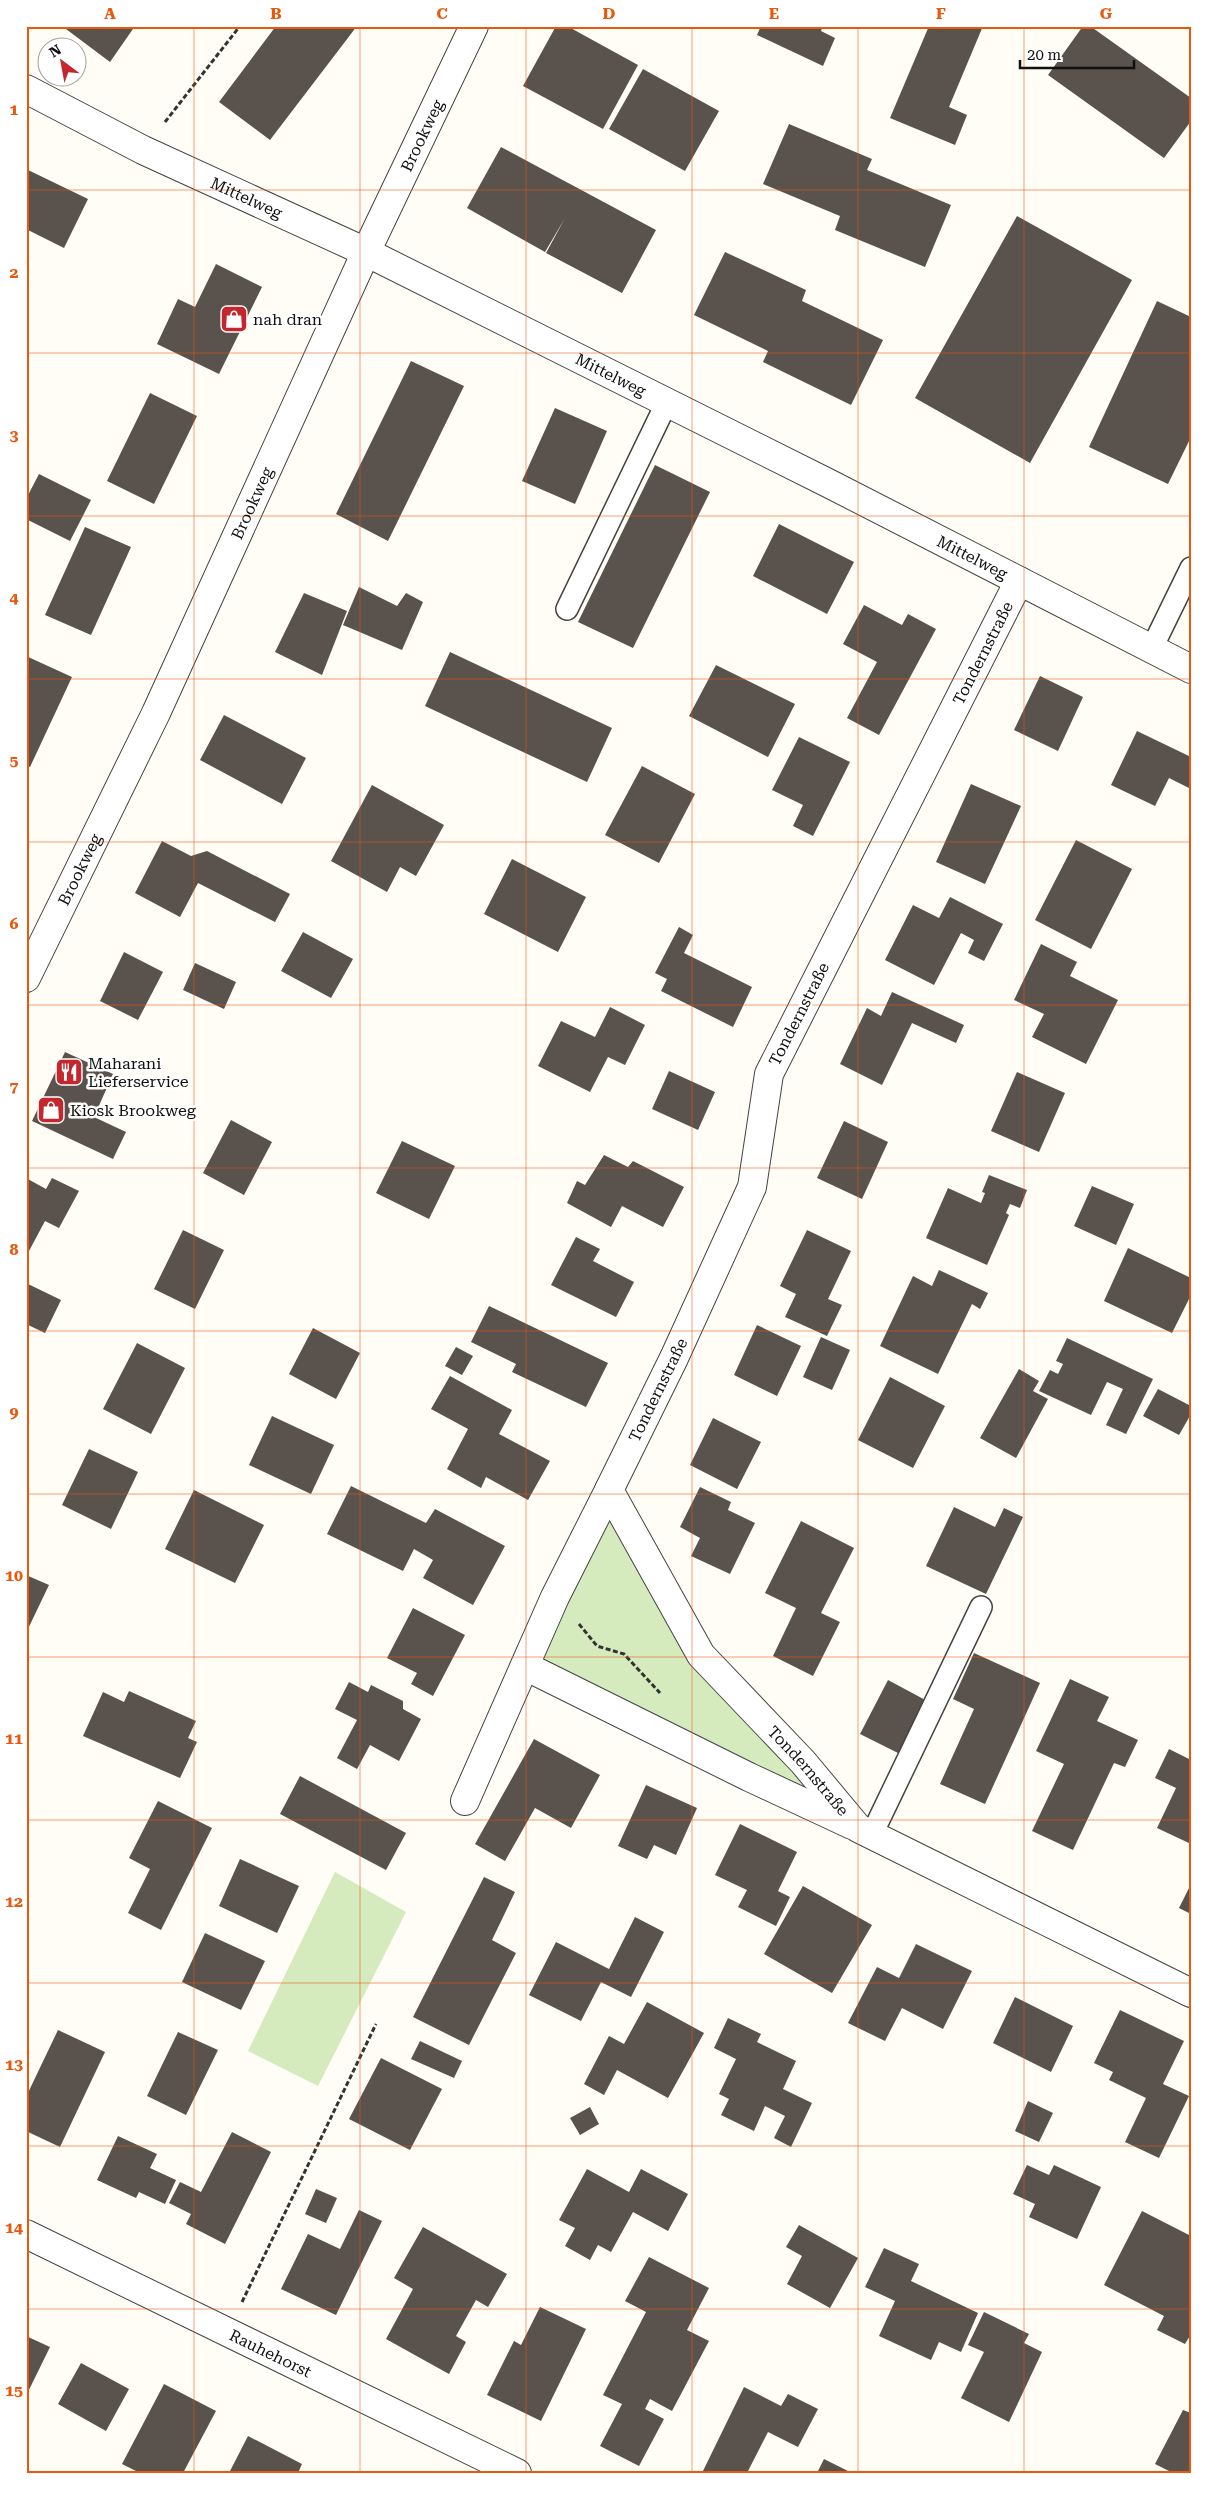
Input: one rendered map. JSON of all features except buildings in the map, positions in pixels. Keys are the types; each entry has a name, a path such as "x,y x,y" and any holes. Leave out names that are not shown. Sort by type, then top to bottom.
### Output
{"street":[{"name":"Brookweg","path":"26,978 156,712 366,252 474,26"},
{"name":"Mittelweg","path":"26,89 143,150 366,252 667,402 1191,669"},
{"name":"Tondernstraße","path":"466,1801 555,1597 674,1358 752,1187 769,1074 1019,581"},
{"name":"Tondernstraße","path":"609,1490 701,1655 803,1762 865,1831"},
{"name":"Tondernstraße","path":"525,1666 749,1777 865,1831 1191,1993"},
{"name":"Rauhehorst","path":"26,2234 517,2473"}],"lane":[{"path":"567,610 667,402"},
{"path":"1152,650 1191,568"},
{"path":"865,1831 981,1607"}],"path":[{"path":"143,150 240,26"},
{"path":"555,1597 597,1646 624,1654 669,1703 672,1738"},
{"path":"227,2332 376,2024"}],"green space":[{"path":"609,1490 657,1579 858,1828 525,1666"},
{"path":"335,1872 406,1912 318,2086 248,2051"}],"place":[{"name":"nah dran","path":"234,319"},
{"name":"Maharani Lieferservice","path":"69,1072"},
{"name":"Kiosk Brookweg","path":"51,1110"}]}
